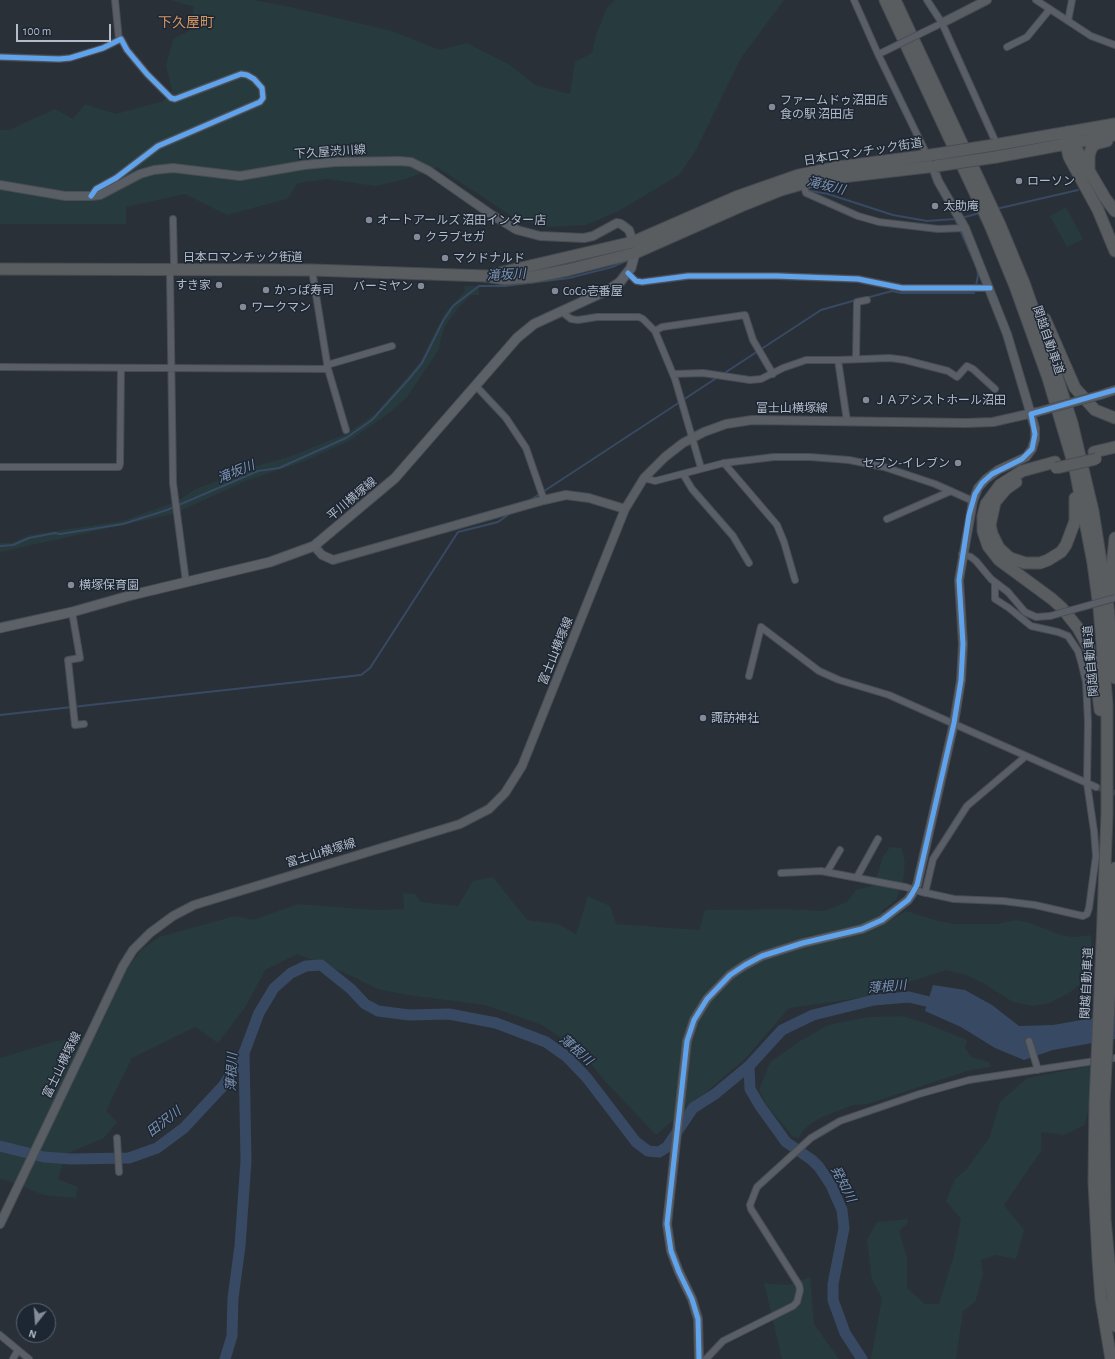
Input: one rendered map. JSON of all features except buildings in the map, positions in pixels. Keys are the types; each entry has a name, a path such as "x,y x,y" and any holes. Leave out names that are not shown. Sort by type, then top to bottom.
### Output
{"highway":[{"name":"関越自動車道","path":"885,0 990,225 1032,332 1063,425 1075,469 1093,562 1104,650 1107,705 1107,944 1094,1182 1101,1299 1111,1359"},
{"name":"関越自動車道","path":"895,0 1000,224 1024,283 1055,370 1083,467 1102,560 1115,678"},
{"name":"日本ロマンチック街道","path":"634,248 778,181 838,167 995,145 1115,124"},
{"path":"1067,132 1070,144 1069,157 1098,210 1115,251"},
{"name":"日本ロマンチック街道","path":"0,269 312,270 486,276 505,279 532,277 575,268 634,248 803,183 839,176 935,167 1115,135"},
{"path":"1089,169 1089,156 1095,144 1115,139"},
{"path":"1070,144 1089,169 1105,198 1115,211"},
{"path":"1000,224 1020,264 1075,388 1095,410 1115,418"},
{"path":"1032,332 1071,473 1076,511 1074,530 1061,552 1055,557 1040,563 1025,563 1017,561 1004,553 994,541 990,525 994,506 1000,496 1012,484 1055,465"},
{"path":"1095,456 1115,447"},
{"path":"1107,814 1106,770 1098,686 1088,646 1078,628 1062,608 998,560 988,546 983,531 983,516 986,504 1000,485 1022,471 1095,456 1115,455"},
{"path":"1115,538 1112,567 1115,634"},
{"name":"関越自動車道","path":"1107,944 1115,868"},
{"name":"関越自動車道","path":"1099,1104 1108,1266 1115,1326"}],"main road":[{"path":"940,24 988,0"},
{"name":"下久屋渋川線","path":"0,185 65,196 91,196 100,195 140,174 154,170 173,168 240,176 316,164 399,160 411,162 429,171 492,216 517,230 540,236 584,238 593,236 617,223 622,224 629,230 634,248"},
{"path":"699,1359 696,1314 692,1299 679,1272 668,1238 668,1212 689,1034 697,1012 707,999 736,970 762,956 803,943 862,929 882,920 908,900 917,885 954,723 962,667 963,644 958,588 962,554 972,501 978,488 986,479 998,470 1026,457 1032,450 1035,434 1034,413 1008,334 961,221 938,181 935,167"},
{"name":"平川横塚線","path":"0,628 72,612 270,562 314,546 395,478 525,330 534,324 610,289 620,282 628,273 633,263 634,248"},
{"name":"富士山横塚線","path":"0,1224 107,999 133,950 150,933 173,916 202,903 460,824 489,809 498,802 515,781 522,766 624,510 644,478 665,456 692,438 714,428 752,420 981,423 1034,413 1115,390"},
{"path":"314,546 322,555 333,560 566,495 581,496 624,510"}],"street":[{"path":"115,0 119,40"},
{"path":"854,0 935,167"},
{"path":"927,0 940,24 995,145"},
{"path":"1036,0 1091,36 1115,45"},
{"path":"1068,21 1072,0"},
{"path":"1007,47 1027,38 1050,9"},
{"path":"880,53 940,24"},
{"path":"91,196 96,189 116,178 158,146 260,102 263,98 262,88 258,82 247,74 241,74 175,99 171,98 147,74 127,50 121,39 119,40"},
{"path":"0,57 70,58 119,40"},
{"path":"803,183 806,193 858,216 879,222 938,230 961,221"},
{"path":"173,219 174,264 170,275 175,501 186,582"},
{"path":"312,270 327,367 346,430"},
{"path":"628,273 636,281 642,282 688,276 777,276 858,279 902,288 990,288"},
{"path":"856,360 857,302 867,300"},
{"path":"562,312 571,318 578,320 597,317 639,317 655,331 674,374 701,468"},
{"path":"655,331 662,327 745,315 753,340 773,374"},
{"path":"0,367 327,367 392,346"},
{"path":"674,374 703,373 750,380 761,380 783,368 806,360 890,358 905,360 948,371 957,377 967,366 973,369 995,389"},
{"path":"838,360 847,421"},
{"path":"0,467 119,467 121,368"},
{"path":"476,386 506,418 526,448 544,500"},
{"path":"644,478 655,481 724,463 784,456 849,460 898,471 951,491 972,501"},
{"path":"724,463 777,525 784,542 795,580"},
{"path":"683,474 692,489 733,536 749,563"},
{"path":"887,519 951,491"},
{"path":"962,554 973,558 995,583 1004,589 1028,614 1041,617 1050,616 1115,598"},
{"path":"781,873 821,871 954,899 1003,901 1086,915 1089,908 1096,856 1087,783 1088,746 1086,682 1078,651 1066,635 1031,626 1009,608 997,601 994,597 995,583"},
{"path":"72,612 80,658 68,660 74,725 84,724"},
{"path":"749,676 761,627 819,671 839,680 889,695 1096,787"},
{"path":"923,892 928,886 933,859 968,806 1026,756"},
{"path":"857,878 878,839"},
{"path":"828,872 840,850"},
{"path":"1029,1041 1038,1070"},
{"path":"706,1359 723,1341 793,1306 797,1302 800,1290 798,1285 751,1209 750,1205 756,1187 811,1138 840,1121 919,1094 969,1080 1115,1058"},
{"path":"117,1138 119,1172"},
{"path":"0,1335 29,1359"},
{"path":"13,1359 18,1350"}],"green space":[{"path":"171,0 254,0 392,31 440,50 467,43 510,65 535,85 570,94 575,62 592,53 596,35 607,8 615,0 784,0 741,58 696,150 679,175 617,212 586,225 547,227 516,219 437,167 406,179 376,186 327,179 298,183 287,199 227,215 185,194 126,207 126,224 0,224 0,130 9,130 55,109 73,119 85,104 116,114 163,101 172,90 166,66 173,39 189,31 194,7"},
{"path":"1066,207 1083,239 1067,247 1050,216"},
{"path":"464,286 479,286 479,295 471,295 459,307 445,326 439,349 407,397 392,411 349,441 300,463 248,480 173,514 0,552 0,543 11,543 29,535 122,521 178,501 194,490 252,467 289,457 348,433 375,414 420,362 445,313 465,291"},
{"path":"890,847 902,848 905,863 903,883 896,900 882,911 891,919 906,911 938,921 955,924 996,924 1016,920 1030,923 1061,935 1073,937 1091,935 1093,974 1069,993 1050,1003 1032,1006 1013,1002 983,983 966,975 946,970 860,998 789,1008 746,1058 656,1135 604,1080 582,1052 542,1025 485,1005 407,995 378,989 343,972 297,954 265,970 246,1006 218,1043 195,1027 132,1058 106,1111 117,1122 104,1138 66,1154 58,1179 78,1187 76,1198 44,1195 0,1179 0,1058 56,1041 96,1036 126,970 142,949 159,937 235,916 253,920 298,904 376,910 404,909 403,893 415,894 421,902 458,906 473,881 493,877 527,920 558,924 576,934 588,896 610,906 616,924 699,930 705,910 787,909 824,911 847,902 856,890 871,886 879,871 882,858"},
{"path":"903,1016 967,1040 965,1048 971,1057 989,1062 991,1067 970,1070 868,1104 853,1105 818,1119 803,1130 799,1138 793,1137 765,1103 759,1090 770,1062 800,1041 828,1025 868,1017"},
{"path":"1097,1065 1085,1125 1064,1135 1041,1132 1041,1151 1004,1205 1024,1230 1016,1259 996,1255 981,1260 983,1275 975,1302 963,1311 956,1359 871,1359 882,1298 872,1280 867,1240 877,1222 908,1219 907,1224 899,1231 907,1258 907,1288 925,1304 939,1304 954,1255 961,1219 946,1201 955,1179 965,1171 989,1139 1000,1102 1027,1078"},
{"path":"810,1277 814,1324 839,1359 782,1359 764,1283 789,1285"}],"water":[{"path":"933,985 965,990 992,1005 1019,1026 1053,1025 1115,1014 1115,1039 1053,1050 1024,1060 995,1048 961,1027 925,1011"}],"waterway":[{"name":"滝坂川","path":"806,190 828,194 893,215 927,221 955,219"},
{"name":"滝坂川","path":"996,209 1078,190"},
{"name":"滝坂川","path":"961,218 980,213"},
{"path":"955,219 958,226"},
{"path":"960,230 977,268 978,275 976,286"},
{"name":"滝坂川","path":"0,546 13,545 29,538 55,533 60,534 123,524 167,510 258,471 279,468 346,438 372,420 409,379 422,363 443,321 453,306 479,286 505,286 569,278 612,267 626,261"},
{"path":"866,298 892,291 901,293 974,293 975,290"},
{"path":"723,374 821,310 856,300"},
{"path":"529,501 718,377"},
{"path":"0,715 361,675 370,668 458,532 498,522 512,512"},
{"name":"薄根川","path":"225,1359 232,1336 233,1298 240,1246 246,1161 244,1053 259,1013 274,988 291,973 306,966 321,965 351,989 365,1004 378,1011 409,1015 449,1014 496,1023 546,1042 567,1057 587,1078 636,1142 648,1151 659,1152 667,1147 693,1108 715,1094 749,1066 782,1030 813,1015 874,1000 909,997 942,1005"},
{"name":"田沢川","path":"0,1146 44,1157 71,1159 129,1158 157,1148 184,1128 224,1085 244,1053"},
{"name":"発知川","path":"749,1066 750,1089 760,1106 786,1142 812,1160 819,1167 831,1185 842,1210 844,1228 833,1284 833,1300 845,1333 862,1359"}],"tunnel":[{"path":"1096,787 1115,793"}],"cycle path":[{"path":"0,57 70,58 103,48 121,39 127,50 147,74 171,98 175,99 241,74 247,75 254,79 262,88 263,98 260,102 158,146 116,178 96,189 91,196"},
{"path":"628,273 636,281 642,282 688,276 777,276 858,279 902,288 990,288"},
{"path":"699,1359 698,1319 692,1299 671,1251 667,1224 687,1041 694,1020 707,999 730,975 745,965 762,956 803,943 862,929 882,920 908,900 917,885 954,723 961,680 963,644 959,580 969,515 975,494 982,483 992,474 1022,459 1032,449 1035,434 1031,414 1115,390"}],"place":[{"name":"ファームドゥ沼田店 食の駅 沼田店","path":"772,107"},
{"name":"ローソン","path":"1019,181"},
{"name":"太助庵","path":"935,206"},
{"name":"オートアールズ 沼田インター店","path":"369,220"},
{"name":"クラブセガ","path":"417,237"},
{"name":"マクドナルド","path":"445,258"},
{"name":"すき家","path":"219,285"},
{"name":"バーミヤン","path":"421,286"},
{"name":"かっぱ寿司","path":"266,290"},
{"name":"CoCo壱番屋","path":"555,291"},
{"name":"ワークマン","path":"243,307"},
{"name":"ＪＡアシストホール沼田","path":"866,400"},
{"name":"セブン-イレブン","path":"958,463"},
{"name":"横塚保育園","path":"71,585"},
{"name":"諏訪神社","path":"703,718"}],"district":[{"name":"下久屋町","path":"186,23"}]}
